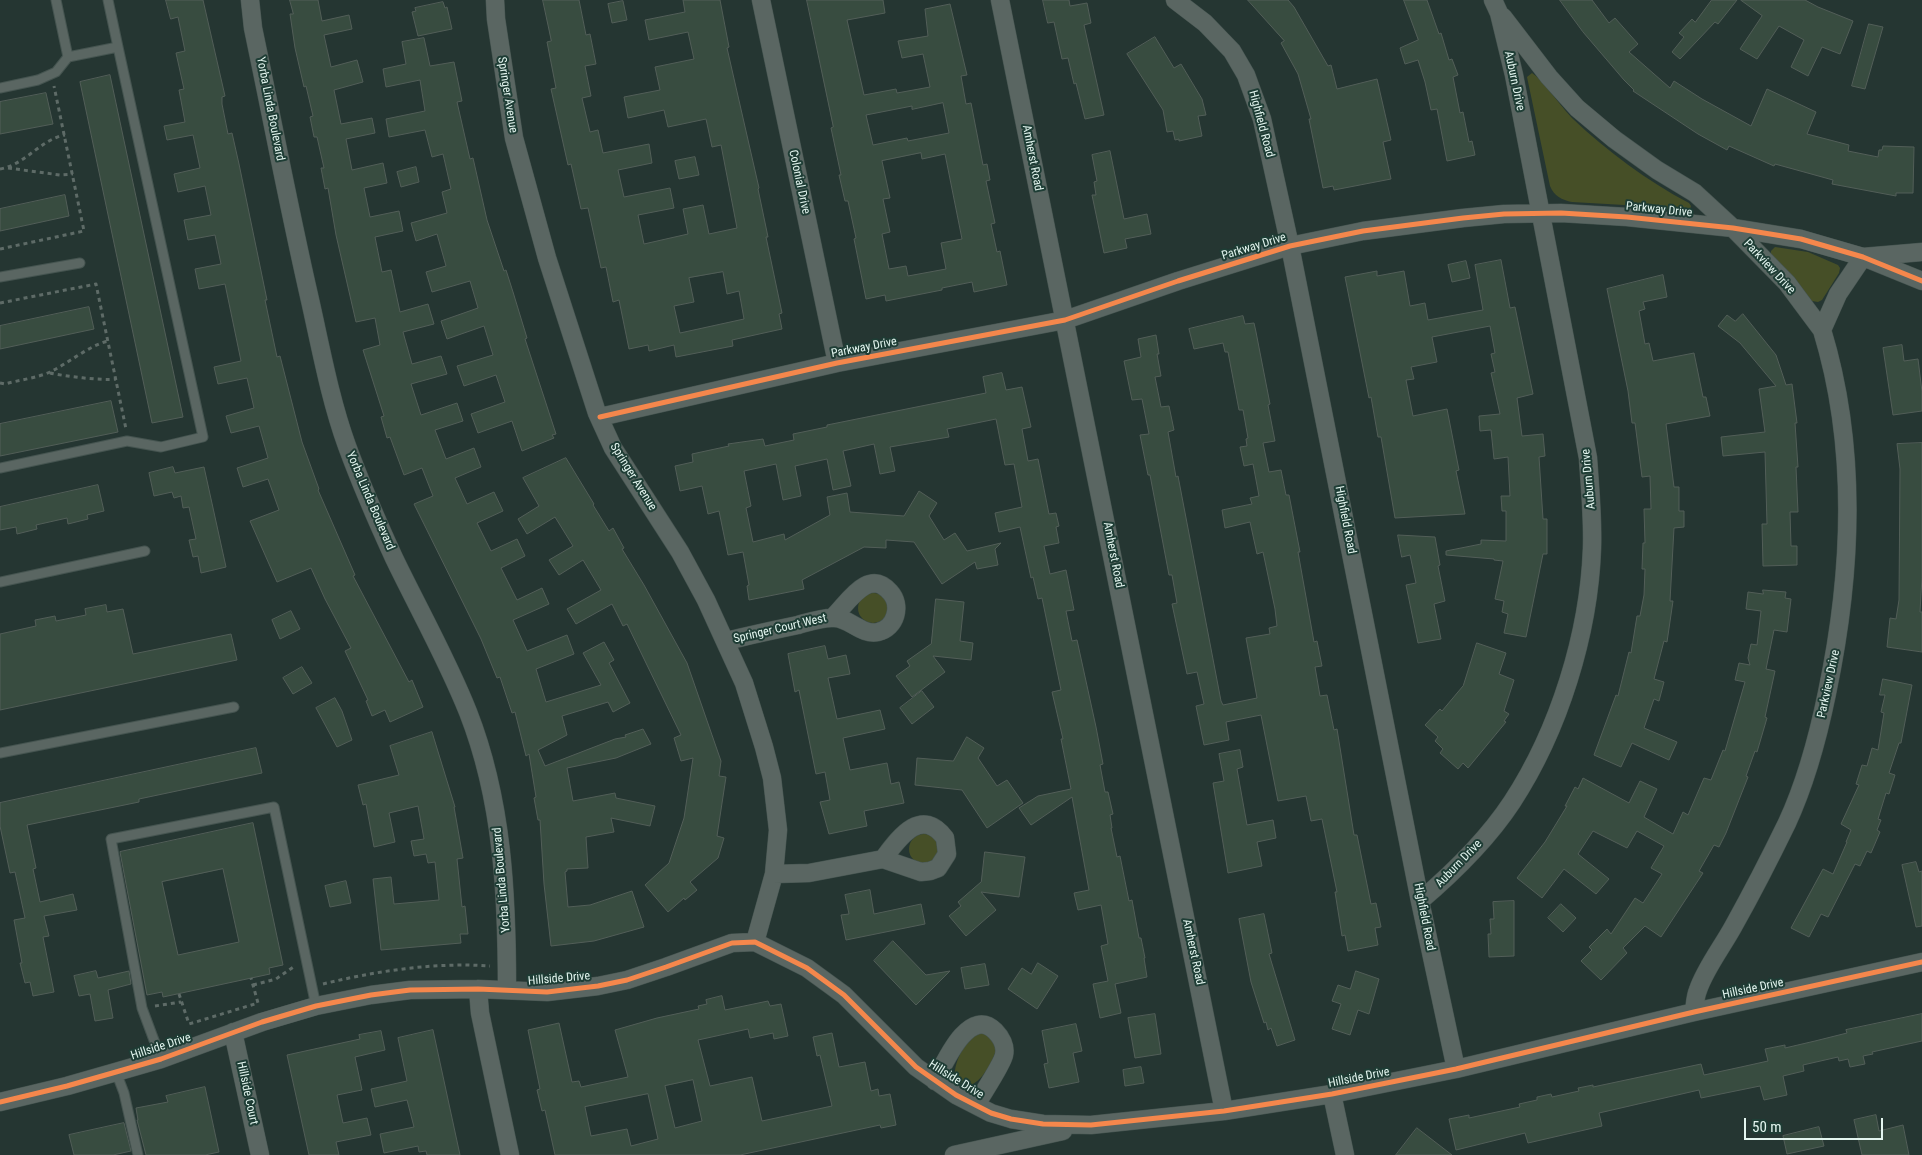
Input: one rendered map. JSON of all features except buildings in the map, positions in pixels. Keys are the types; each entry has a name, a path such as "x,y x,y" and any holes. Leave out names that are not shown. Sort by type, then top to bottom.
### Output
{"street":[{"name":"Yorba Linda Boulevard","path":"250,0 253,28 298,249 331,396 367,498 395,560 447,661 469,715 484,759 493,798 502,855 508,930 507,990"},
{"name":"Springer Avenue","path":"495,0 496,19 514,138 547,258 600,417 613,448 680,552 726,641 750,699 772,778 778,830 774,874 755,942"},
{"name":"Colonial Drive","path":"761,0 837,363"},
{"name":"Amherst Road","path":"1000,0 1224,1111"},
{"name":"Highfield Road","path":"1175,0 1189,9 1220,36 1232,51 1246,75 1262,119 1290,246 1420,901 1456,1069"},
{"name":"Auburn Drive","path":"1420,901 1452,875 1476,849 1512,803 1534,765 1556,715 1572,666 1588,595 1592,549 1592,504 1588,458 1541,213 1496,7"},
{"name":"Auburn Drive","path":"1496,7 1549,76 1577,108 1621,144 1657,170 1694,193 1733,228"},
{"name":"Parkway Drive","path":"600,417 837,363 1065,320 1178,281 1290,246 1363,231 1504,214 1541,213 1626,217 1733,228 1801,239 1864,257 1922,281"},
{"name":"Parkview Drive","path":"1694,1012 1698,990 1761,876 1788,820 1808,770 1822,718 1835,656 1846,557 1849,506 1838,396 1822,330 1787,283 1733,228"},
{"name":"Parkway Drive","path":"1864,257 1922,252"},
{"path":"1822,330 1838,294 1864,257"},
{"name":"Springer Court West","path":"726,641 833,617"},
{"path":"774,874 809,874 883,859"},
{"name":"Hillside Drive","path":"0,1102 67,1086 161,1059 233,1032 316,1006 410,990 478,989 547,992 620,981 666,968 732,943 755,942 807,968 844,995 916,1067 956,1095 991,1113 1011,1119 1043,1124 1091,1125 1224,1111 1332,1094 1456,1069 1694,1012 1922,962"},
{"path":"478,989 480,1013 510,1155"},
{"name":"Hillside Drive","path":"934,1081 962,1034 970,1028 980,1025 992,1028 999,1035 1004,1046 1004,1056 976,1105"},
{"name":"Hillside Court","path":"233,1032 260,1155"},
{"path":"1332,1094 1345,1155"},
{"path":"954,1155 1091,1125"}],"lane":[{"path":"56,0 68,57"},
{"path":"0,468 127,441 161,447 203,437 108,0"},
{"path":"0,88 38,80 56,72 68,57 118,48"},
{"path":"0,277 80,263"},
{"path":"0,582 145,551"},
{"path":"0,753 234,706"},
{"path":"161,1059 142,1008 111,839 274,808 316,1006"},
{"path":"116,1072 124,1093 138,1155"}],"path":[{"path":"0,249 84,231 53,82"},
{"path":"8,168 51,139 65,136"},
{"path":"0,169 8,168 60,175 73,174"},
{"path":"0,304 96,284 127,432"},
{"path":"0,385 50,372 87,352 97,344 108,341"},
{"path":"50,372 60,376 87,377 106,381 116,379"},
{"path":"253,985 276,979 306,959"},
{"path":"179,994 189,1024 258,1003 251,978"},
{"path":"142,1008 181,1002"}],"green space":[{"path":"1532,73 1586,131 1643,175 1689,203 1691,206 1690,210 1572,202 1556,195 1550,186 1527,77"},
{"path":"1775,247 1808,252 1838,265 1840,268 1839,273 1822,300 1818,302 1812,301 1771,256 1771,251"},
{"path":"873,593 879,594 887,602 887,614 879,622 873,623 867,622 859,614 858,608 859,602 867,594"},
{"path":"924,834 935,838 939,849 935,860 924,864 913,860 909,849 913,838"},
{"path":"983,1033 996,1046 993,1059 976,1082 969,1086 962,1085 955,1074 959,1056 974,1035"}],"cycle path":[{"path":"600,417 837,363 1065,320 1178,281 1290,246 1363,231 1463,218 1504,214 1561,213 1627,217 1733,228 1801,239 1863,257 1922,281"},
{"path":"0,1102 67,1086 161,1059 262,1022 316,1006 371,995 410,990 478,989 547,992 598,986 627,980 732,943 755,942 807,968 844,995 916,1067 956,1095 991,1113 1011,1119 1043,1124 1091,1125 1224,1111 1332,1094 1456,1069 1694,1012 1922,962"}]}
